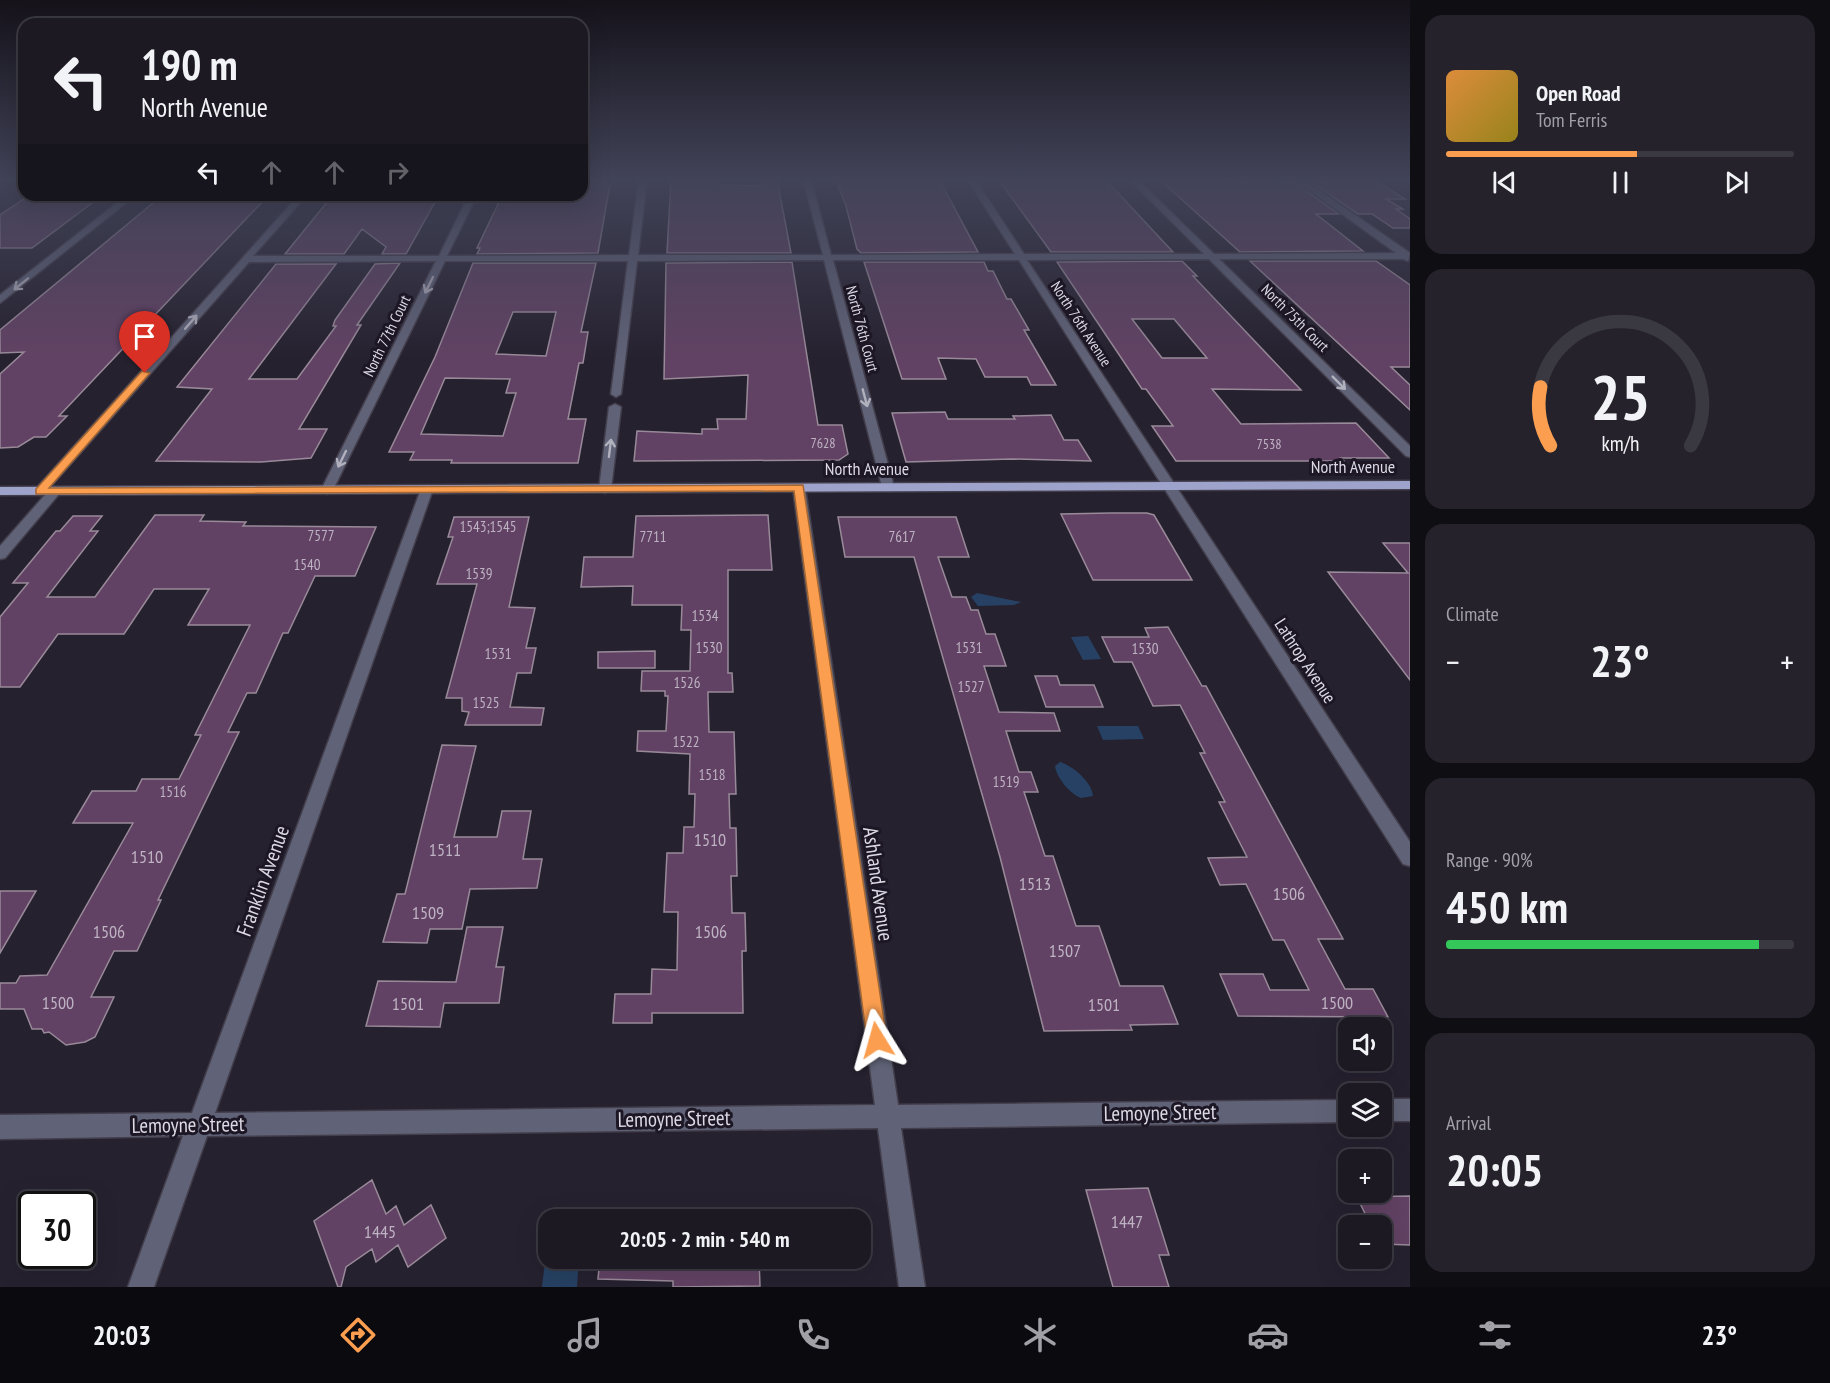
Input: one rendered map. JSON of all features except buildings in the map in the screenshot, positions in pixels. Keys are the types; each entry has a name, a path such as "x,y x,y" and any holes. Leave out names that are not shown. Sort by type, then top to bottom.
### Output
{"main road":[{"name":"North Avenue","path":"0,491 1410,485"}],"street":[{"path":"0,300 77,239"},
{"path":"40,491 264,239"},
{"name":"North 77th Court","path":"327,490 451,239"},
{"path":"616,394 635,239"},
{"name":"North 76th Court","path":"823,239 888,487"},
{"name":"North 76th Avenue","path":"1009,239 1168,486"},
{"name":"North 75th Court","path":"1194,239 1410,453"},
{"path":"1382,239 1408,258"},
{"path":"246,259 1408,258"},
{"path":"605,489 615,408"},
{"name":"Lathrop Avenue","path":"1168,486 1410,858"},
{"name":"Ashland Avenue","path":"799,488 912,1287"},
{"name":"Franklin Avenue","path":"141,1287 427,489"},
{"path":"0,555 55,491"},
{"path":"1392,1110 1410,1110"},
{"name":"Lemoyne Street","path":"0,1127 1338,1111"}],"water":[{"path":"977,593 1021,602 1014,605 978,606 971,597"},
{"path":"1088,636 1101,659 1083,660 1071,637"},
{"path":"1097,726 1138,726 1144,739 1103,740"},
{"path":"1060,762 1081,775 1089,785 1093,796 1081,798 1068,789 1056,770 1055,766"},
{"path":"544,1269 578,1269 577,1287 542,1287"}],"route":[{"path":"145,373 40,491 799,488 877,1040"}]}
